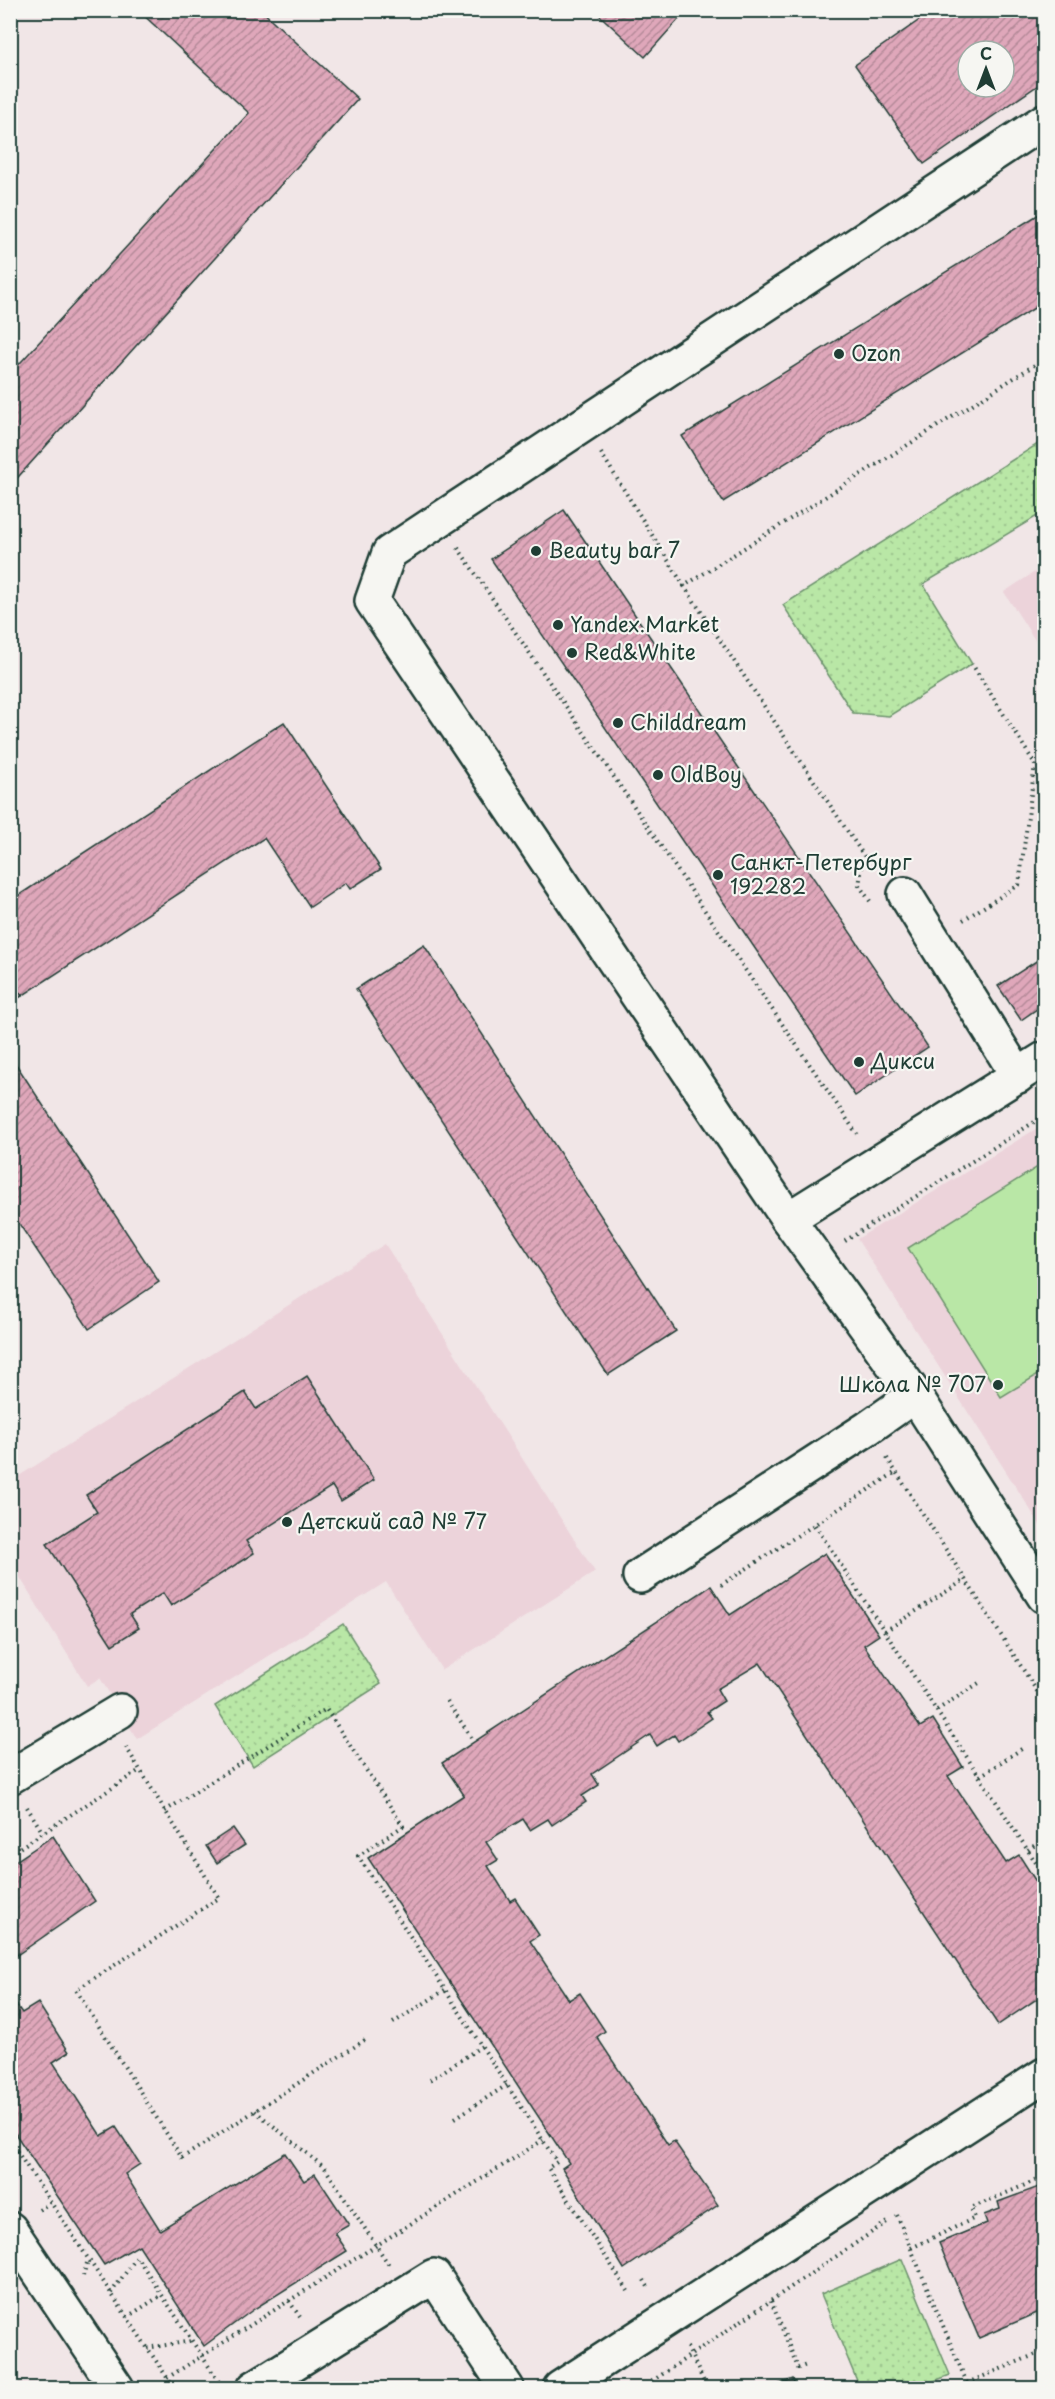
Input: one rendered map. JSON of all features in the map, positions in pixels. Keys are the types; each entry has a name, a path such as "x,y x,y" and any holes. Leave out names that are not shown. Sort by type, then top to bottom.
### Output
{"street":[{"path":"1044,121 389,553 372,601 788,1219 915,1395 1044,1596"},
{"path":"788,1219 1031,1067 933,939 904,894"},
{"path":"640,1576 915,1395"},
{"path":"18,1791 114,1714"},
{"path":"560,2388 1044,2075"},
{"path":"22,2222 117,2388"},
{"path":"254,2388 434,2276 507,2388"}],"path":[{"path":"684,586 1044,359"},
{"path":"595,443 684,586 864,856 859,885 871,903"},
{"path":"455,544 863,1142"},
{"path":"933,939 1019,885 1035,764 972,664"},
{"path":"836,1246 1044,1116"},
{"path":"868,1428 1044,1702"},
{"path":"721,1585 896,1472"},
{"path":"815,1525 1044,1875"},
{"path":"885,1631 966,1579"},
{"path":"937,1710 979,1683"},
{"path":"447,1701 471,1737"},
{"path":"165,1811 326,1709 403,1826 358,1856 557,2162 548,2168 628,2291"},
{"path":"114,1714 140,1770 219,1898 76,1990 182,2158 368,2038"},
{"path":"980,1776 1023,1748"},
{"path":"10,1854 140,1770"},
{"path":"18,1791 43,1833"},
{"path":"1028,1850 1044,1839"},
{"path":"393,2023 445,1990"},
{"path":"430,2080 482,2046"},
{"path":"455,2118 507,2085"},
{"path":"255,2110 325,2168 407,2293"},
{"path":"167,2378 543,2140"},
{"path":"11,2144 174,2388"},
{"path":"911,2248 975,2218 971,2208 1044,2177"},
{"path":"22,2222 51,2202"},
{"path":"642,2388 907,2208"},
{"path":"897,2215 969,2388"},
{"path":"111,2294 137,2257 223,2388"},
{"path":"127,2317 162,2295"},
{"path":"770,2301 798,2368 809,2364"},
{"path":"147,2348 192,2341"},
{"path":"967,2383 1044,2351"}],"shaded area":[{"path":"1044,566 1044,654 1004,592"},
{"name":"Школа № 707","path":"1044,1124 1044,1531 857,1239"},
{"name":"Детский сад № 77","path":"385,1244 595,1572 442,1670 386,1582 137,1739 100,1678 87,1686 11,1563 11,1481"}],"green space":[{"path":"1044,440 1044,512 923,584 972,664 889,716 853,713 783,605"},
{"path":"1044,1163 1044,1371 1001,1397 908,1248"},
{"path":"343,1624 381,1684 253,1766 215,1706"},
{"path":"902,2259 950,2375 916,2388 860,2388 821,2294"}],"building":[{"path":"138,10 261,10 358,99 10,486 10,374 249,113"},
{"path":"594,10 687,10 645,57"},
{"path":"934,10 1044,10 1044,81 924,164 855,65"},
{"path":"1044,211 1044,302 723,502 682,436"},
{"path":"564,510 928,1047 855,1096 491,559"},
{"path":"284,722 381,869 350,889 346,883 310,907 264,838 22,996 10,979 10,901"},
{"path":"424,945 676,1331 608,1375 356,989"},
{"path":"1044,956 1044,1004 1021,1020 998,986"},
{"path":"10,979 22,996 10,1003"},
{"path":"10,1055 159,1282 89,1329 10,1210"},
{"path":"307,1376 374,1480 341,1501 332,1486 246,1541 254,1553 171,1606 163,1593 130,1614 139,1628 112,1645 47,1544 97,1512 86,1495 245,1392 256,1409"},
{"path":"825,1553 879,1635 864,1645 920,1727 933,1719 963,1767 948,1776 1006,1863 1019,1855 1044,1894 1044,1994 998,2025 760,1663 717,1689 724,1701 707,1712 712,1718 678,1741 674,1735 657,1746 650,1735 592,1774 599,1785 582,1796 586,1802 552,1825 548,1819 530,1830 523,1819 486,1842 498,1860 488,1866 510,1901 515,1898 539,1935 530,1941 569,2000 580,1993 605,2031 597,2037 668,2145 674,2141 718,2205 624,2269 562,2168 569,2163 368,1858 464,1795 442,1763 711,1586 730,1615"},
{"path":"233,1828 245,1845 217,1863 206,1846"},
{"path":"53,1836 95,1901 14,1957 10,1952 10,1865"},
{"path":"10,1996 22,2013 38,2003 69,2052 53,2062 101,2136 116,2127 140,2164 125,2174 160,2230 285,2153 304,2181 315,2174 349,2225 335,2233 347,2251 254,2309 204,2346 139,2245 104,2265 10,2126"},
{"path":"1044,2185 1044,2310 979,2338 939,2243 987,2223 984,2215 1000,2209 998,2202"},
{"path":"793,2379 796,2388 768,2388 775,2386"}],"place":[{"name":"Ozon","path":"839,354"},
{"name":"Beauty bar 7","path":"536,551"},
{"name":"Yandex.Market","path":"558,625"},
{"name":"Red&White","path":"572,653"},
{"name":"Childdream","path":"618,723"},
{"name":"OldBoy","path":"658,775"},
{"name":"Санкт-Петербург 192282","path":"718,875"},
{"name":"Дикси","path":"859,1062"},
{"name":"Школа № 707","path":"998,1385"},
{"name":"Детский сад № 77","path":"287,1522"}]}
